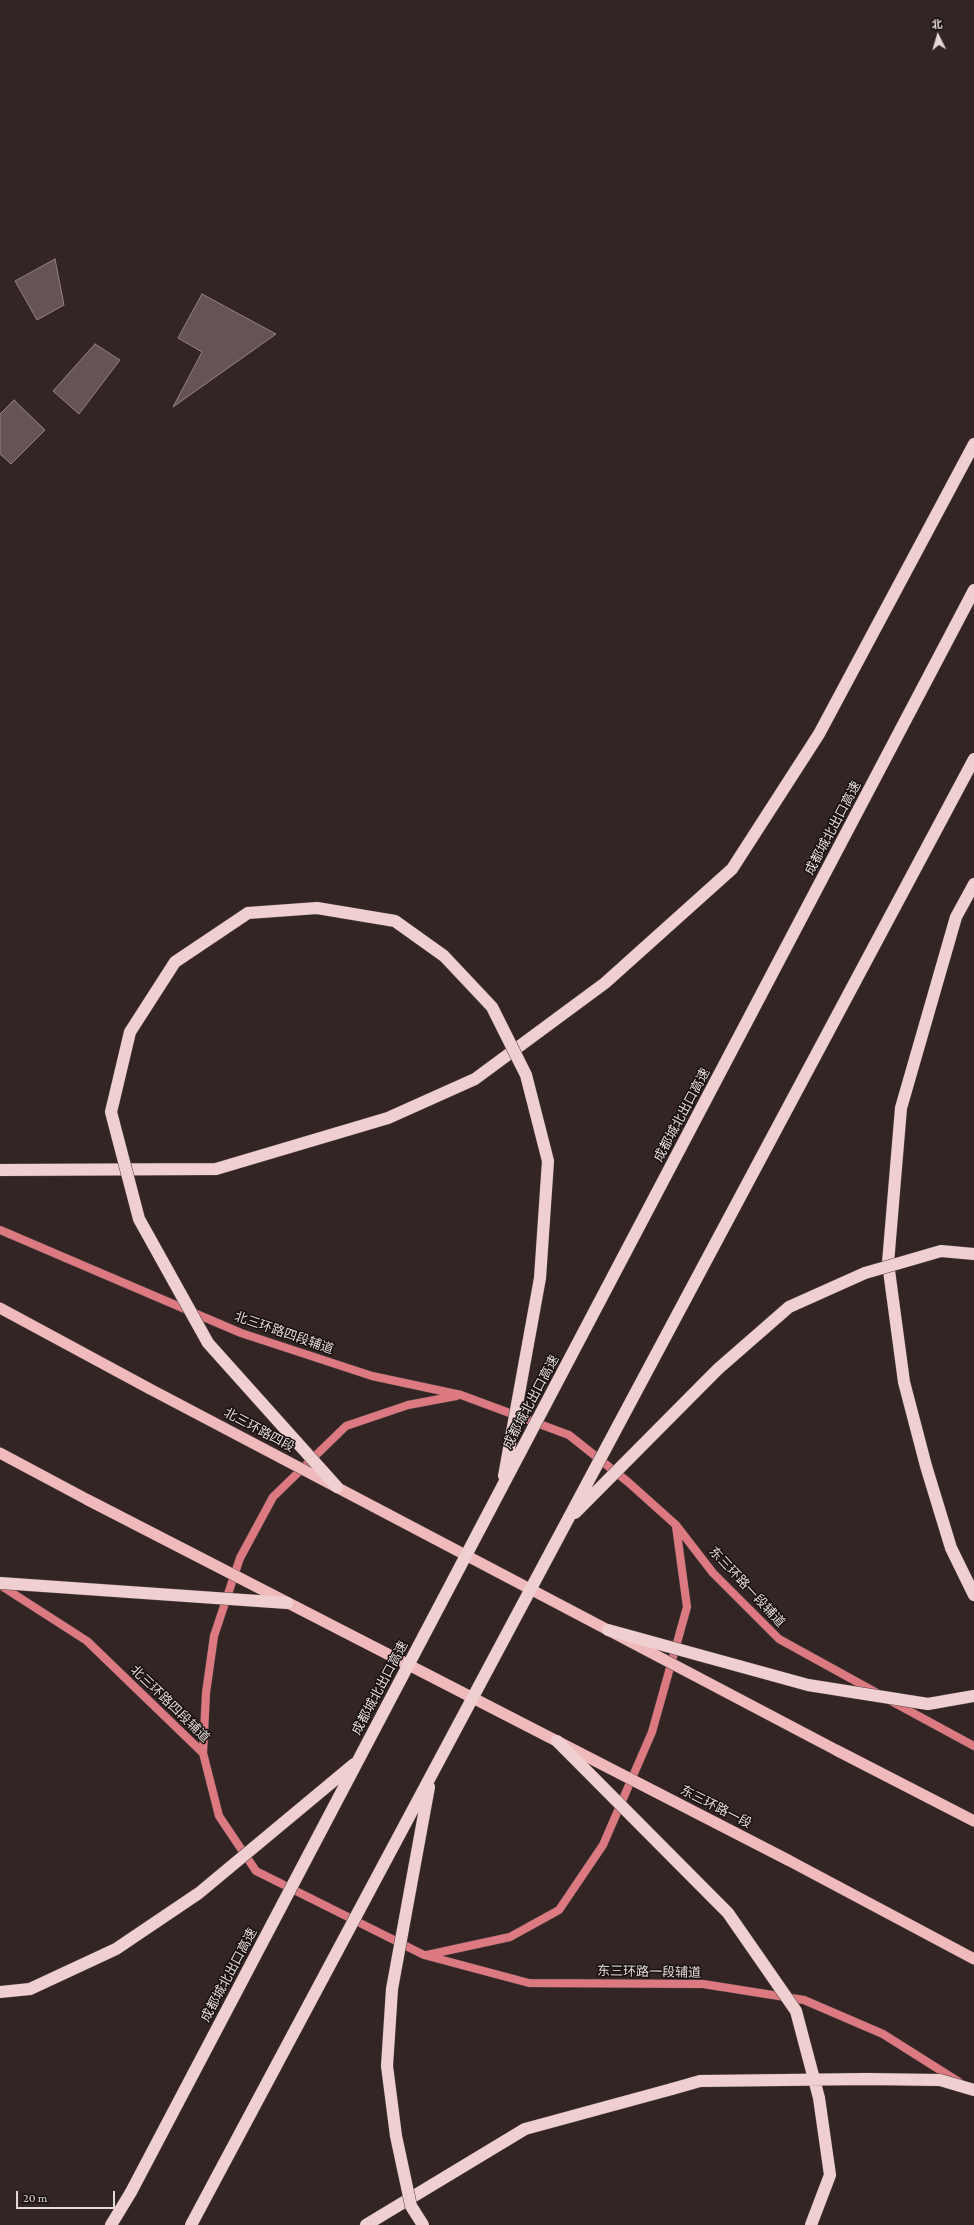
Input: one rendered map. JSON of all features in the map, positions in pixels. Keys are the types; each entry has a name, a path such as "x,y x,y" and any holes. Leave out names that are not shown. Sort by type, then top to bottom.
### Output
{"highway":[{"path":"0,1170 216,1169 388,1118 475,1079 605,983 732,869 819,734 974,444"},
{"name":"成都城北出口高速","path":"111,2225 131,2192 974,590"},
{"path":"191,2225 974,759"},
{"path":"974,884 956,918 901,1108 888,1263 904,1382 926,1466 951,1548 974,1595"},
{"path":"337,1487 208,1343 139,1219 111,1112 130,1032 175,962 248,913 317,908 395,921 444,956 492,1007 526,1075 548,1161 540,1278 501,1488"},
{"path":"566,1522 718,1369 789,1307 864,1273 941,1251 974,1254"},
{"name":"北三环路四段","path":"0,1308 608,1630"},
{"path":"0,1453 287,1603"},
{"path":"0,1584 287,1603"},
{"name":"东三环路一段","path":"287,1603 788,1860 974,1959"},
{"path":"608,1630 808,1684 928,1704 974,1696"},
{"path":"608,1630 974,1821"},
{"path":"557,1741 728,1913 796,2011 819,2098 830,2175 811,2225"},
{"path":"0,1992 30,1989 116,1949 199,1893 358,1761"},
{"path":"423,2225 411,2206 396,2136 387,2066 392,1989 431,1775"},
{"path":"366,2225 525,2129 700,2081 866,2079 940,2080 974,2091"}],"main road":[{"name":"北三环路四段辅道","path":"0,1230 241,1332 372,1376 461,1396 569,1435"},
{"path":"203,1753 206,1693 214,1636 240,1558 273,1497 346,1426 408,1405 461,1396"},
{"name":"东三环路一段辅道","path":"569,1435 628,1482 676,1525 713,1573 779,1639 974,1746"},
{"path":"424,1955 510,1937 560,1910 603,1845 652,1732 687,1607 676,1525"},
{"name":"北三环路四段辅道","path":"0,1584 88,1641 203,1753 219,1816 256,1871 315,1900"},
{"name":"东三环路一段辅道","path":"315,1900 424,1955 529,1983 703,1984 804,2000 884,2034 974,2091"}],"building":[{"path":"55,259 64,305 37,320 15,281"},
{"path":"202,294 276,334 173,407 202,352 178,338"},
{"path":"95,344 120,360 79,414 53,391"},
{"path":"14,400 45,430 11,464 0,454 0,414"}]}
